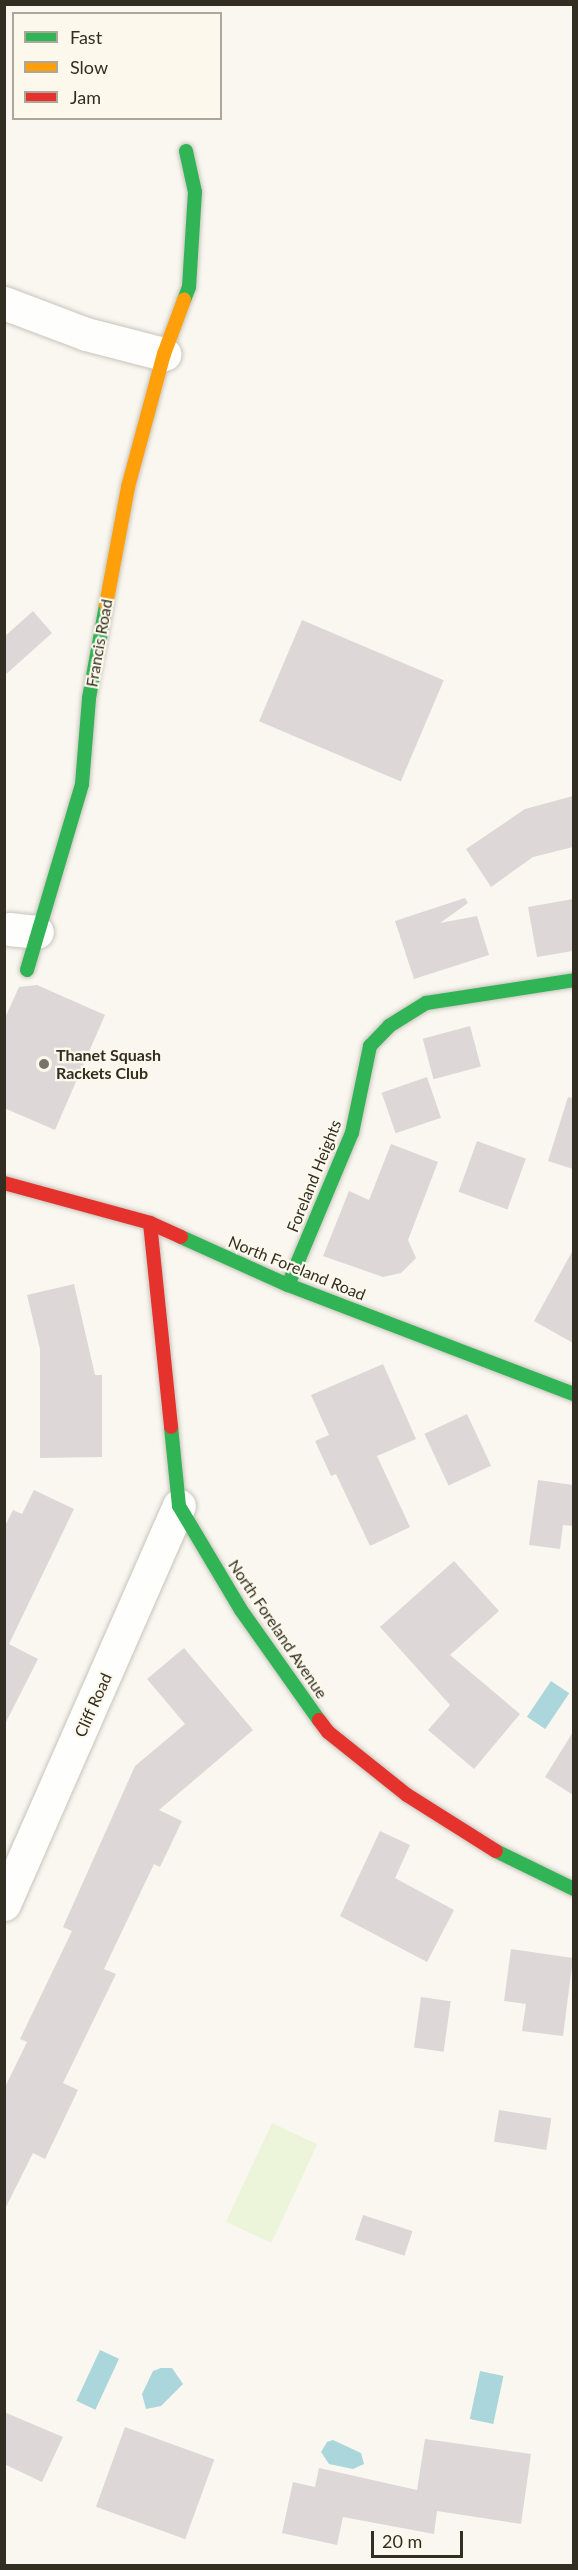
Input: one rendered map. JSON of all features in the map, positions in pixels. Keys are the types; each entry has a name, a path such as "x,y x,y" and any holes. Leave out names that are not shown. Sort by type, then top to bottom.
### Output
{"street":[{"name":"Francis Road","path":"27,970 23,931 64,854 82,784 89,698 120,528 164,354 189,287 205,193 186,151"},
{"path":"4,303 86,334 164,354"},
{"name":"Foreland Heights","path":"288,1285 352,1133 370,1046 389,1026 426,1003 573,980"},
{"name":"North Foreland Road","path":"4,1183 150,1223 288,1285 573,1394"},
{"name":"North Foreland Avenue","path":"150,1223 179,1506 241,1610 328,1732 407,1795 505,1857 573,1889"},
{"name":"Cliff Road","path":"4,1904 179,1506"}],"green space":[{"path":"272,2123 317,2144 271,2243 226,2222"}],"water":[{"path":"551,1681 569,1693 545,1729 527,1717"},
{"path":"100,2350 119,2359 95,2410 76,2401"},
{"path":"172,2368 183,2384 161,2406 146,2409 142,2394 153,2371"},
{"path":"480,2371 503,2376 493,2424 470,2419"},
{"path":"333,2440 361,2453 364,2464 353,2469 329,2464 321,2452 327,2442"}],"building":[{"path":"33,611 52,633 4,676 4,637"},
{"path":"302,620 444,680 401,781 259,721"},
{"path":"573,796 573,847 533,857 491,887 466,849 525,809"},
{"path":"465,898 468,903 440,923 477,916 489,955 414,979 395,921"},
{"path":"573,899 573,951 537,957 528,907"},
{"name":"Thanet Squash Rackets Club","path":"37,985 105,1015 55,1130 4,1108 4,1020 19,987"},
{"path":"470,1026 481,1067 434,1079 423,1039"},
{"path":"427,1077 441,1118 396,1133 382,1093"},
{"path":"568,1097 573,1098 573,1169 548,1161"},
{"path":"477,1141 526,1159 507,1210 459,1192"},
{"path":"391,1144 438,1162 408,1240 416,1258 401,1273 383,1277 323,1256 349,1191 369,1200"},
{"path":"573,1250 573,1343 534,1321"},
{"path":"74,1284 95,1375 102,1375 102,1457 40,1458 40,1349 27,1295"},
{"path":"383,1364 416,1439 377,1456 410,1527 370,1546 336,1474 331,1476 315,1441 329,1435 311,1395"},
{"path":"467,1414 491,1466 448,1486 424,1434"},
{"path":"538,1480 573,1485 573,1526 563,1525 560,1549 529,1545"},
{"path":"34,1490 74,1509 9,1644 38,1659 4,1726 4,1528 13,1510 22,1514"},
{"path":"454,1561 499,1611 450,1655 520,1714 474,1769 428,1730 450,1705 380,1627"},
{"path":"184,1648 253,1730 159,1810 182,1821 160,1867 154,1864 104,1969 116,1974 63,2083 78,2090 45,2159 33,2153 4,2211 4,2089 27,2042 20,2039 72,1931 63,1927 135,1766 185,1724 147,1679"},
{"path":"573,1732 573,1795 545,1777"},
{"path":"380,1831 410,1845 395,1878 454,1910 427,1962 340,1916"},
{"path":"511,1949 573,1958 563,2036 522,2031 526,2004 504,2001"},
{"path":"421,1997 451,2001 444,2052 414,2048"},
{"path":"499,2110 551,2118 546,2150 494,2142"},
{"path":"363,2215 412,2231 404,2256 355,2240"},
{"path":"4,2412 63,2437 42,2482 4,2464"},
{"path":"125,2427 214,2459 185,2539 96,2507"},
{"path":"425,2439 531,2454 521,2524 437,2511 434,2534 343,2517 337,2545 282,2533 293,2482 315,2487 319,2468 417,2490"}],"traffic: fast":[{"path":"184,300 189,287 195,192 186,151"},
{"path":"27,970 82,784 89,698 106,605"},
{"path":"288,1285 352,1133 370,1046 389,1026 426,1003 574,980"},
{"path":"181,1237 288,1285 574,1394"},
{"path":"171,1427 179,1506 241,1610 319,1720"},
{"path":"496,1851 574,1889"}],"traffic: slow":[{"path":"106,605 128,487 164,354 184,300"}],"traffic: jam":[{"path":"4,1183 150,1223 181,1237"},
{"path":"150,1223 171,1427"},
{"path":"319,1720 328,1732 407,1795 496,1851"}],"place":[{"name":"Thanet Squash Rackets Club","path":"44,1064"}]}
